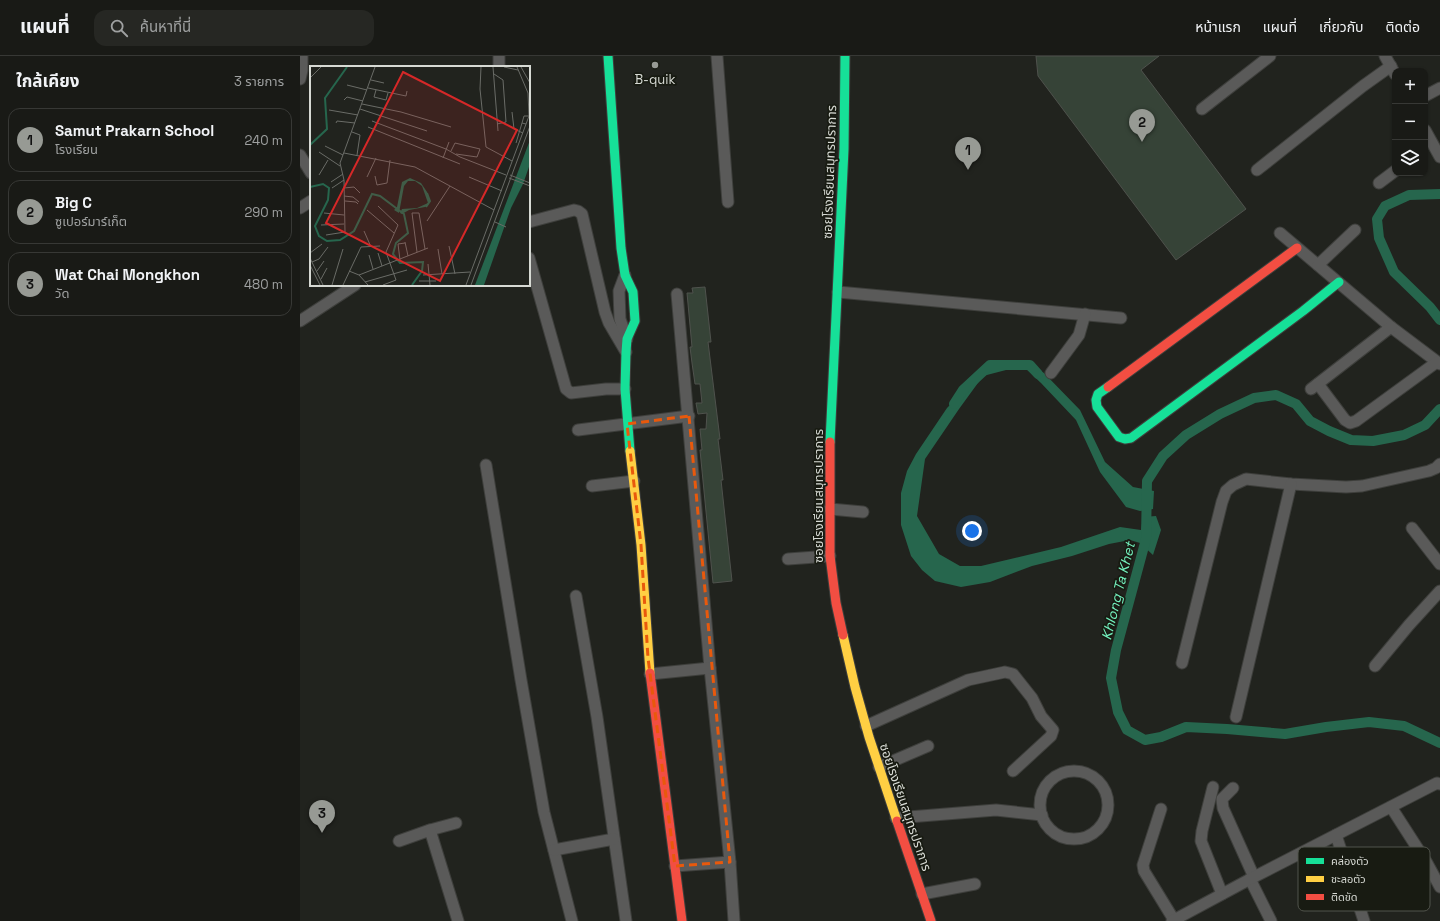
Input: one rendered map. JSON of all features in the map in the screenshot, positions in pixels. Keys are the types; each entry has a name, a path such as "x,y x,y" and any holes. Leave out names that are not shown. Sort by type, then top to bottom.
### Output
{"street":[{"path":"300,79 302,70 302,56"},
{"path":"608,56 613,140 625,275 619,291 620,319 627,338 625,389 627,424 641,545 648,658 682,921"},
{"path":"717,56 728,202"},
{"name":"ซอยโรงเรียนสมุทรปราการ","path":"845,56 844,149 830,440 830,556 836,603 854,688 931,921"},
{"path":"1202,109 1270,56"},
{"path":"1385,56 1392,68"},
{"path":"1257,170 1363,86 1392,71"},
{"path":"1428,94 1440,88"},
{"path":"1428,136 1440,157"},
{"path":"300,155 310,171"},
{"path":"1379,183 1392,173"},
{"path":"300,208 310,203"},
{"path":"530,222 574,210 582,214 605,312 609,323 626,352"},
{"path":"1318,265 1355,230"},
{"path":"1280,233 1391,326 1438,363 1356,421 1350,423 1345,420 1314,387 1391,326"},
{"path":"1297,248 1098,394 1096,400 1097,407 1119,437 1125,439 1131,438 1303,311 1339,282"},
{"path":"530,262 566,389 571,393 606,389 625,389"},
{"path":"300,321 353,286"},
{"path":"838,292 1121,318"},
{"path":"677,294 710,668 730,862 734,921"},
{"path":"1051,373 1079,335 1085,314"},
{"path":"578,430 688,416"},
{"path":"1182,663 1222,502 1226,491 1233,484 1246,479 1346,488 1362,486 1429,471 1436,468 1440,464"},
{"path":"486,465 523,696 544,812 572,921"},
{"path":"592,486 634,481"},
{"path":"1236,717 1291,484"},
{"path":"830,509 863,512"},
{"path":"1412,528 1440,564"},
{"path":"788,559 830,556"},
{"path":"1375,666 1440,591"},
{"path":"576,596 597,717 626,921"},
{"path":"650,674 710,668"},
{"path":"866,726 968,680 1006,672 1013,674 1032,698 1041,716 1053,730 1051,736 1013,771"},
{"path":"879,767 928,746"},
{"path":"1069,771 1081,772 1093,776 1102,785 1107,796 1108,809 1104,821 1097,831 1086,837 1073,839 1061,837 1051,830 1043,820 1042,815 1040,807 1042,795 1047,784 1057,775 1069,771"},
{"path":"1314,847 1437,783 1440,784"},
{"path":"1213,787 1201,841 1222,894"},
{"path":"1233,788 1222,799 1223,808 1271,921"},
{"path":"1391,807 1417,847"},
{"path":"1161,809 1143,864 1144,871 1173,920 1298,855"},
{"path":"896,818 996,810 1042,815"},
{"path":"399,841 456,823"},
{"path":"430,830 458,921"},
{"path":"1336,836 1340,847"},
{"path":"554,850 614,839"},
{"path":"675,866 730,862"},
{"path":"1430,869 1440,887"},
{"path":"922,894 975,884"},
{"path":"1361,911 1364,921"}],"highlighted area":[{"path":"689,416 730,862 675,866 648,658 641,545 627,424"}],"shaded area":[{"path":"992,365 1030,365 1044,373 1080,410 1105,462 1133,487 1154,491 1153,509 1140,511 1126,507 1100,472 1076,420 1026,369 1006,370 983,376 925,459 917,516 939,554 960,566 981,566 1061,547 1120,527 1141,530 1143,517 1156,516 1161,530 1153,555 1140,543 1130,540 1109,544 1072,556 1032,566 990,582 961,587 935,581 922,570 911,556 901,525 901,493 907,471 916,454 947,408 979,375"}],"building":[{"path":"1036,56 1159,56 1141,70 1246,209 1176,260 1038,76"},
{"path":"705,287 711,342 708,342 720,439 718,439 723,480 721,480 732,581 713,583 700,450 702,450 700,429 706,429 707,413 698,414 696,403 702,403 700,384 695,384 692,363 687,293 693,293 692,288"}],"waterway":[{"name":"Khlong Ta Khet","path":"1440,194 1409,195 1385,206 1377,219 1379,238 1394,272 1430,307 1440,320"},
{"path":"954,404 963,390 990,365 1030,365 1038,374"},
{"name":"Khlong Ta Khet","path":"1440,409 1425,425 1404,435 1373,441 1351,440 1310,421 1296,404 1276,395 1254,398 1220,414 1186,435 1163,456 1147,481 1146,539 1116,650 1111,678 1118,712 1127,730 1145,740 1161,737 1186,727 1285,734 1369,722 1404,726 1440,743"}],"traffic: fast":[{"path":"608,56 621,248 625,275 633,292 635,321 627,339 626,352 625,389 630,451"},
{"path":"830,442 844,149 845,56"},
{"path":"1108,387 1098,394 1096,400 1097,407 1119,437 1125,439 1131,438 1303,311 1339,282"}],"traffic: slow":[{"path":"630,451 641,545 650,673"},
{"path":"843,635 855,687 869,737 897,821"}],"traffic: jam":[{"path":"1108,387 1297,248"},
{"path":"830,442 830,556 836,603 843,635"},
{"path":"650,673 682,921"},
{"path":"897,821 931,921"}],"place":[{"name":"B-quik","path":"655,65"},
{"name":"Big C","path":"1142,142"},
{"name":"Samut Prakarn School","path":"968,170"},
{"name":"Wat Chai Mongkhon","path":"322,833"}]}
